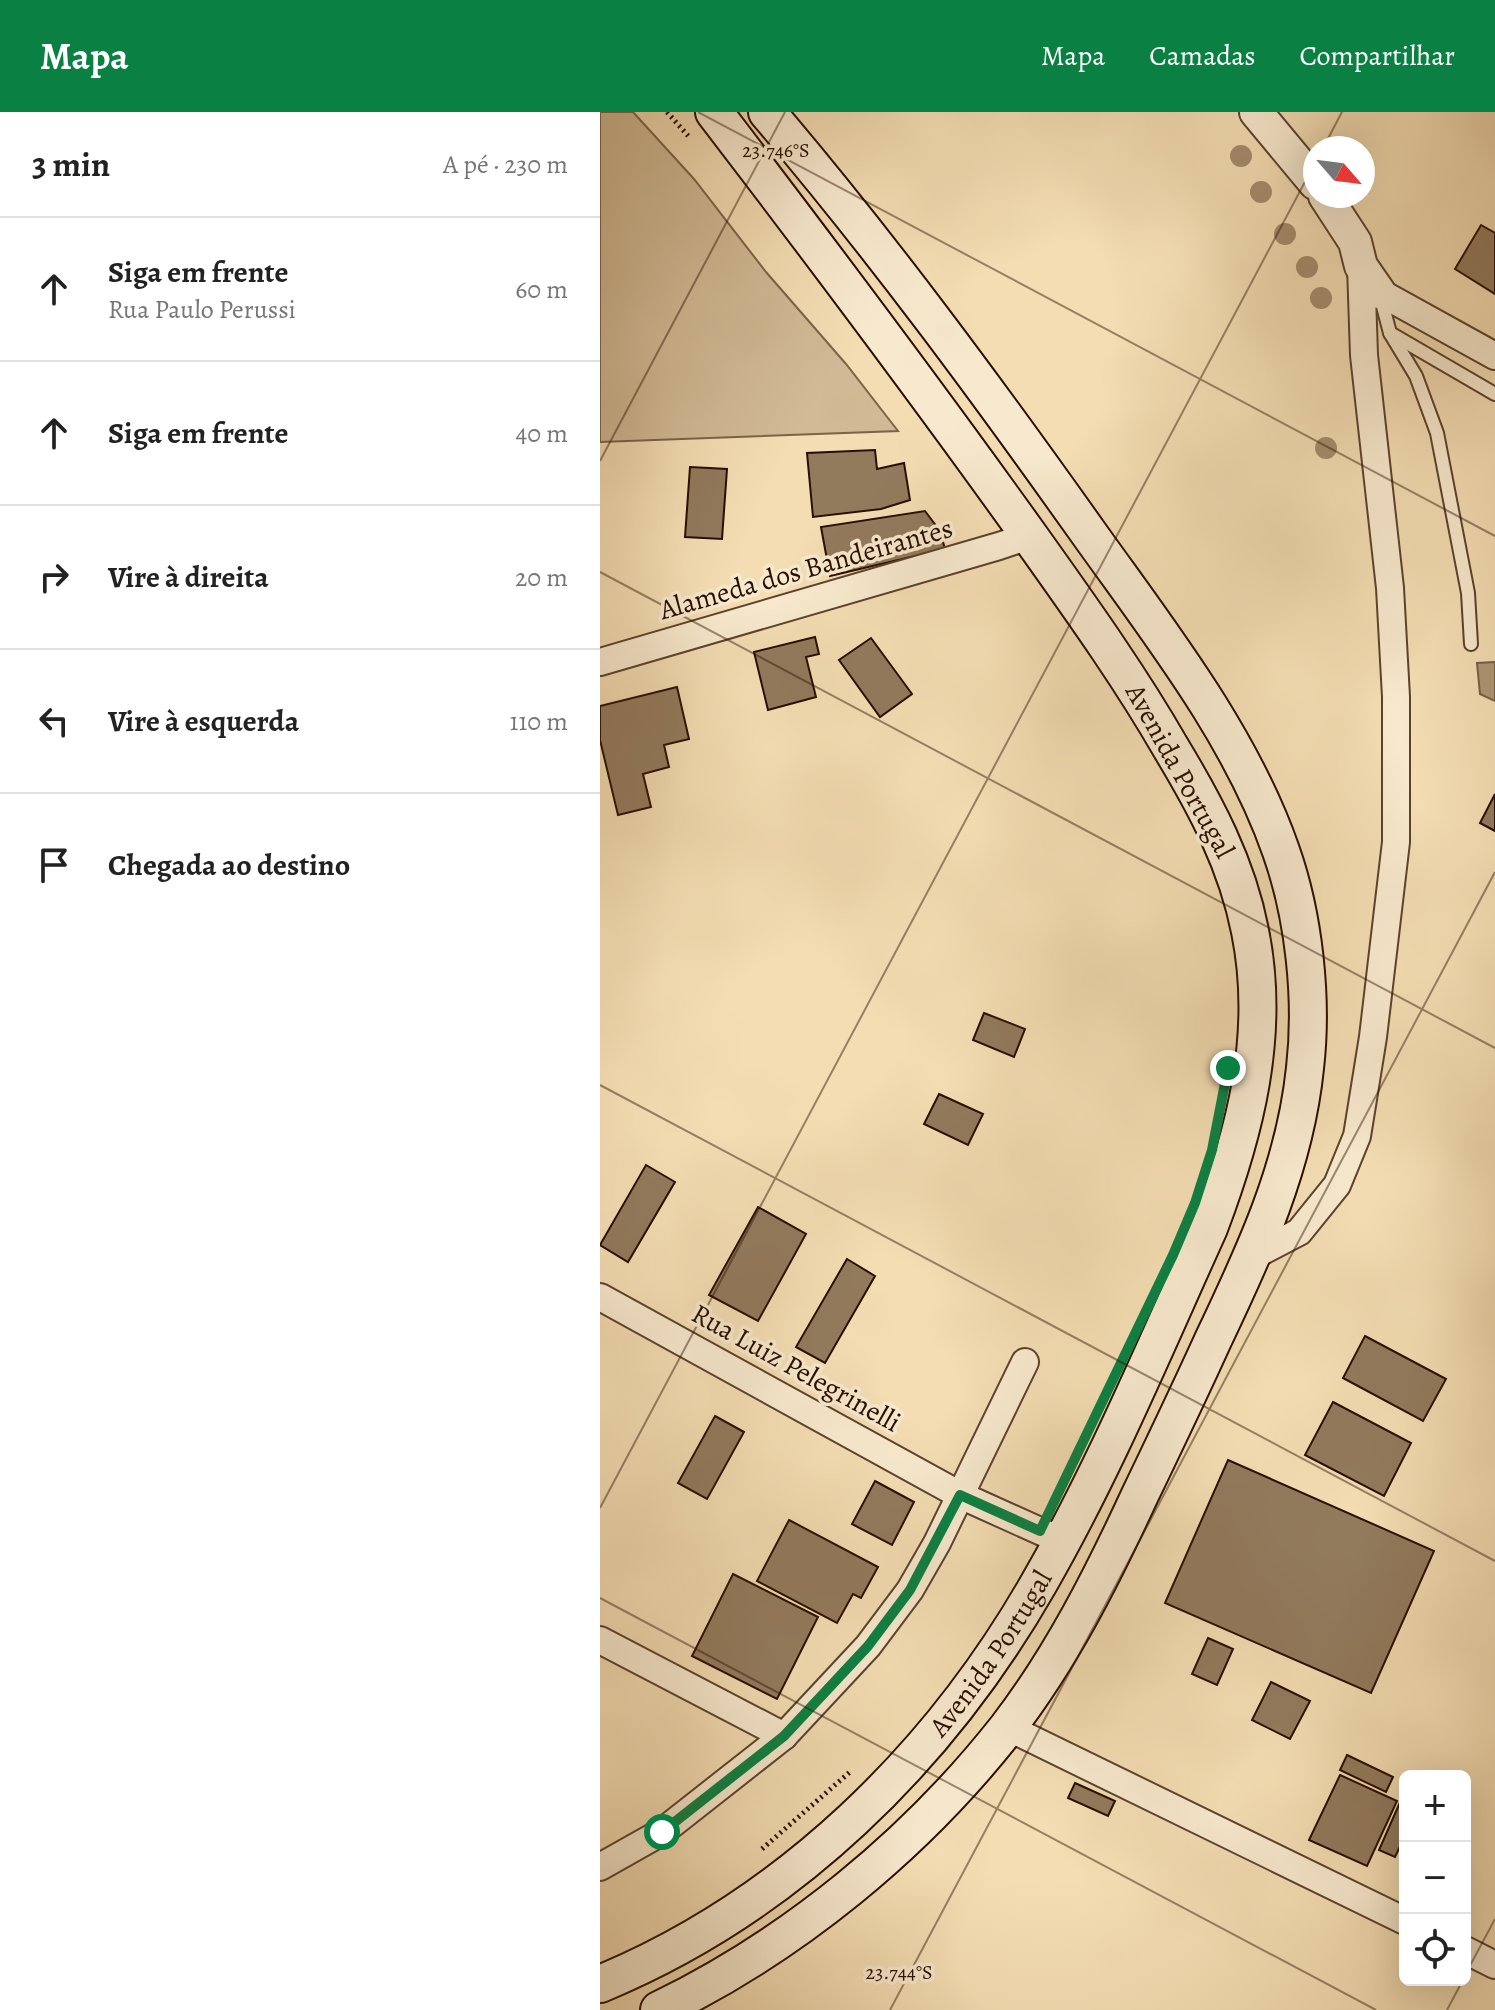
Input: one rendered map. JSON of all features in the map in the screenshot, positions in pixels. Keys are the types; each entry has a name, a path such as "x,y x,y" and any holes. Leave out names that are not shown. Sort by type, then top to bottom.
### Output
{"main road":[{"name":"Avenida Portugal","path":"600,1984 711,1929 779,1882 880,1797 914,1760 995,1654 1062,1541 1209,1228 1227,1181 1252,1082 1258,1016 1251,934 1240,889 1206,809 1112,652 934,404 714,112"},
{"path":"659,2010 709,1985 797,1930 880,1861 928,1816 1007,1727 1056,1655 1105,1570 1253,1256 1277,1195 1293,1140 1306,1064 1303,941 1293,890 1280,846 1240,761 1187,671 992,397 819,173 767,112"}],"street":[{"path":"1268,117 1303,166"},
{"path":"1253,1256 1299,1232 1337,1185 1357,1136 1373,1037 1396,842 1396,697 1391,604 1364,355 1370,279 1355,242 1333,208"},
{"path":"1370,279 1495,356"},
{"name":"Alameda dos Bandeirantes","path":"600,662 1029,536"},
{"name":"Rua Luiz Pelegrinelli","path":"600,1297 960,1495 1062,1541"},
{"path":"600,1867 662,1832 784,1736 868,1646 910,1590 1025,1362"},
{"path":"600,1640 784,1736"},
{"path":"1007,1727 1399,1918"},
{"path":"1471,1953 1495,1965"}],"lane":[{"path":"1370,279 1390,333 1416,376 1437,433 1468,593 1471,644"},
{"path":"1390,333 1495,394"}],"path":[{"path":"667,112 693,142"},
{"path":"752,1859 861,1761"}],"shaded area":[{"path":"600,112 633,112 694,179 766,272 846,364 898,431 600,442"},
{"path":"1495,662 1495,701 1480,694 1477,663"}],"building":[{"path":"1481,225 1495,233 1495,294 1455,269"},
{"path":"875,450 877,469 904,463 910,500 881,509 813,517 807,453"},
{"path":"690,467 727,469 722,539 685,537"},
{"path":"925,511 940,531 945,549 830,576 821,527"},
{"path":"815,637 819,654 806,657 816,697 768,710 754,652"},
{"path":"871,638 912,694 880,717 839,660"},
{"path":"677,687 689,739 664,745 669,767 643,774 651,807 618,815 600,740 600,706"},
{"path":"1495,794 1495,831 1480,823"},
{"path":"984,1013 1025,1029 1014,1057 973,1040"},
{"path":"939,1094 983,1114 968,1145 924,1124"},
{"path":"646,1165 675,1182 628,1262 600,1245"},
{"path":"758,1207 806,1234 758,1321 709,1295"},
{"path":"847,1259 875,1276 825,1363 796,1347"},
{"path":"1365,1336 1446,1379 1423,1421 1343,1378"},
{"path":"1333,1402 1411,1443 1384,1496 1305,1455"},
{"path":"715,1416 744,1432 707,1499 678,1483"},
{"path":"1228,1460 1434,1551 1371,1693 1165,1603"},
{"path":"875,1481 914,1502 892,1545 852,1524"},
{"path":"789,1520 878,1567 861,1598 853,1594 837,1623 757,1581"},
{"path":"733,1574 818,1617 777,1699 692,1656"},
{"path":"1208,1638 1233,1649 1217,1685 1192,1674"},
{"path":"1271,1682 1310,1701 1290,1739 1252,1720"},
{"path":"1347,1755 1393,1777 1386,1792 1340,1770"},
{"path":"1340,1775 1397,1801 1367,1866 1309,1840"},
{"path":"1075,1783 1115,1801 1108,1816 1068,1798"},
{"path":"1399,1805 1399,1849 1395,1857 1379,1850"}],"route":[{"path":"662,1832 784,1736 868,1646 910,1590 960,1495 1040,1531 1195,1203 1212,1150 1228,1068"}]}
